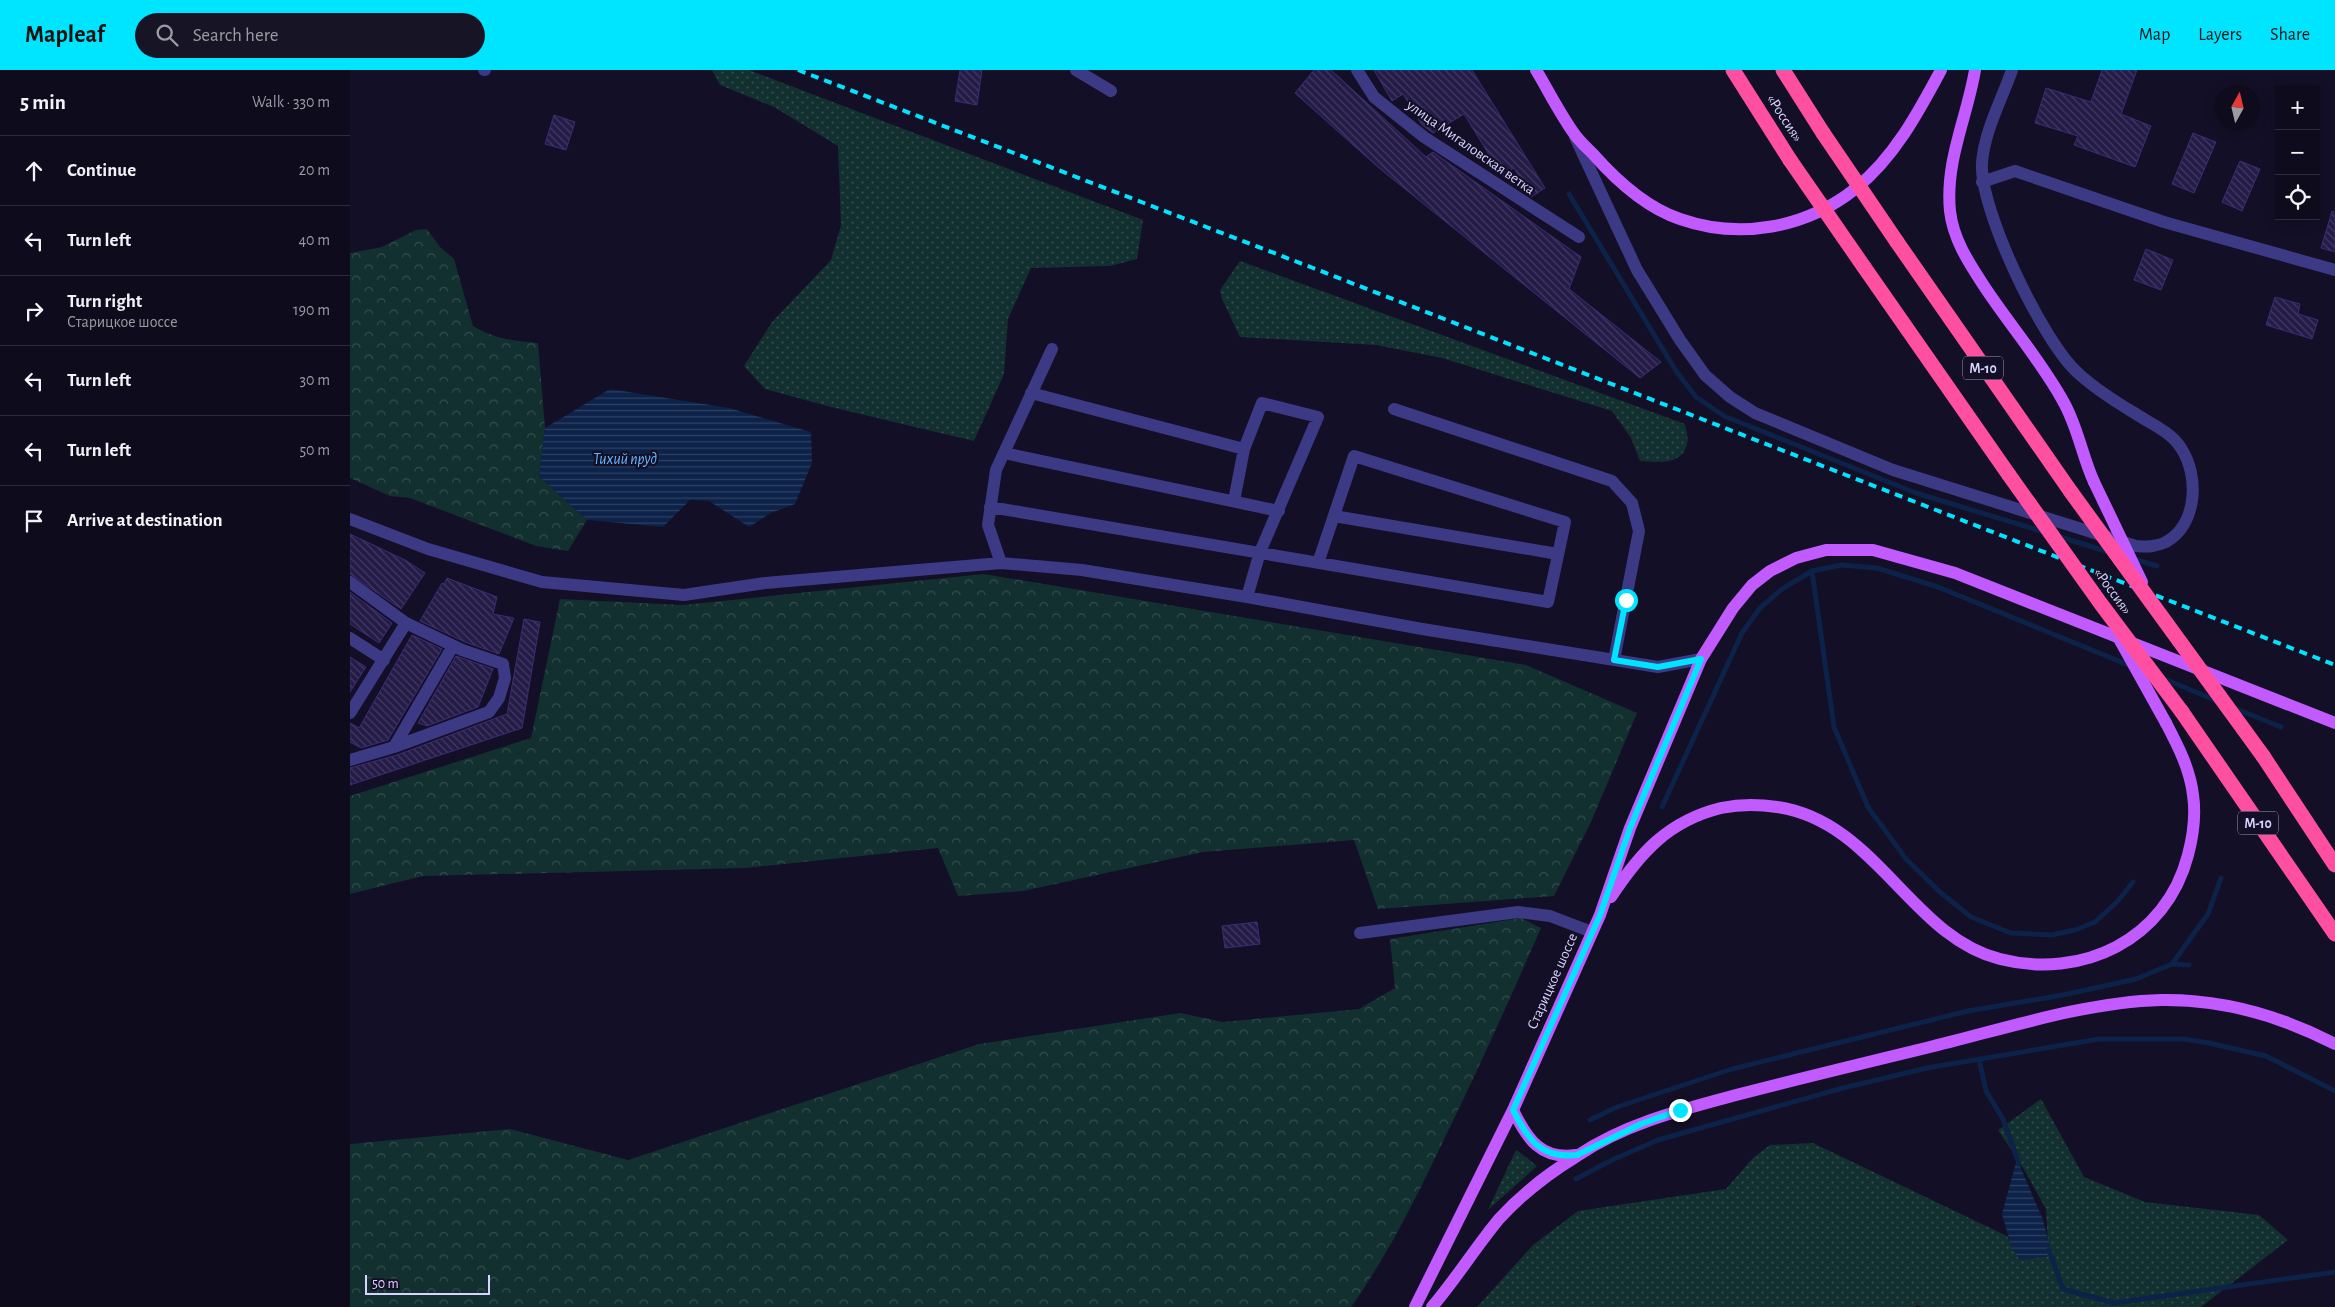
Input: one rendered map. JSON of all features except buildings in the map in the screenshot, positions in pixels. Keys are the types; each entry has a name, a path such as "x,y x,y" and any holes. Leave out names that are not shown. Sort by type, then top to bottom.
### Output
{"highway":[{"name":"«Россия»","path":"1733,70 1790,160 1864,267 2100,604 2182,712 2335,934"},
{"name":"«Россия»","path":"1783,70 1897,242 2072,492 2263,756 2335,865"}],"main road":[{"path":"1536,70 1573,132 1618,179 1653,205 1680,219 1733,230 1771,228 1794,222 1839,201 1857,188 1900,140 1941,70"},
{"path":"1975,70 1952,160 1949,194 1953,226 1957,240 1972,267 2063,401 2074,424 2084,459 2094,482 2150,600"},
{"name":"Старицкое шоссе","path":"1414,1307 1513,1110 1600,915 1630,828 1701,659 1733,608 1752,585 1770,571 1796,558 1826,550 1873,550 1954,573 2335,723"},
{"path":"1600,915 1638,860 1666,832 1713,810 1741,804 1787,808 1813,817 1844,836 1873,860 1939,925 1987,955 2019,963 2047,966 2084,960 2114,948 2147,924 2170,897 2184,868 2193,830 2194,796 2185,761 2100,604"},
{"path":"1432,1307 1500,1218 1528,1192 1577,1155 1641,1124 1680,1110 1797,1079 2111,1004 2164,1000 2225,1006 2293,1024 2335,1044"},
{"path":"1513,1110 1528,1137 1539,1148 1560,1156 1577,1155"}],"street":[{"path":"1076,70 1111,91"},
{"name":"улица Мигаловская ветка","path":"1356,70 1374,98 1424,137 1579,237"},
{"path":"1573,132 1637,270 1695,361 1705,374 1730,397 1755,413 1893,470 2136,546 2153,547 2166,542 2182,526 2192,501 2193,479 2186,457 2174,439 2100,391 2062,357 2044,329 2016,273 1988,206 1982,182 1982,162 1986,141 2012,70"},
{"path":"1982,182 2015,171 2164,222 2335,270"},
{"path":"1001,563 988,525 996,470 1052,349"},
{"path":"1031,393 1244,449"},
{"path":"1234,501 1244,449 1262,403 1318,417 1260,552 1247,597"},
{"path":"1394,409 1612,481 1632,503 1638,531 1614,660"},
{"path":"1004,453 1279,511"},
{"path":"990,507 1548,602 1565,522 1354,456 1318,562"},
{"path":"1334,516 1558,554"},
{"path":"350,519 428,549 542,582 684,595 765,583 1001,563 1082,570 1247,597 1422,630 1658,667 1701,659"},
{"path":"350,582 406,623 454,646 503,664 505,678 499,698 489,712 394,747 350,760"},
{"path":"350,713 406,623"},
{"path":"350,638 384,660"},
{"path":"394,747 454,646"},
{"path":"1360,933 1518,912 1550,916 1592,932"}],"green space":[{"path":"712,70 749,70 1143,220 1137,259 1110,266 1031,268 1008,319 1004,374 974,441 831,407 765,389 744,366 772,322 831,260 841,225 838,146 774,107 720,85"},
{"path":"427,229 440,247 454,259 473,326 505,339 538,343 545,428 539,476 587,520 568,551 536,546 410,498 390,496 350,478 350,253 382,247 416,230"},
{"path":"1240,261 1685,424 1687,444 1680,456 1674,459 1654,462 1640,461 1631,438 1612,411 1442,358 1376,345 1240,337 1222,299 1220,290"},
{"path":"984,574 1526,665 1637,713 1591,822 1554,896 1378,909 1354,840 1203,852 1023,891 958,896 938,848 745,868 423,876 350,894 350,796 531,738 560,599 683,605"},
{"path":"1521,918 1541,928 1472,1081 1415,1199 1379,1265 1351,1307 350,1307 350,1144 510,1129 628,1160 979,1044 1180,1013 1223,1022 1359,1009 1395,988 1390,939"},
{"path":"2041,1099 2084,1177 2145,1202 2259,1215 2288,1240 2201,1307 1922,1307 1916,1305 1916,1307 1477,1307 1533,1245 1578,1211 1726,1189 1753,1158 1770,1145 1813,1143 2007,1236 2020,1260 2048,1246 2046,1209 2022,1166 1998,1130"},
{"path":"1517,1150 1537,1166 1488,1210 1515,1152"}],"water":[{"name":"Тихий пруд","path":"610,389 729,408 811,432 812,463 795,504 771,513 749,527 709,501 690,500 663,527 587,520 539,476 545,428"},
{"path":"2017,1159 2043,1220 2052,1256 2020,1260 2012,1249 2002,1214"}],"waterway":[{"path":"1569,194 1676,371 1696,397 1724,416 1916,493 2044,532"},
{"path":"2057,536 2109,552"},
{"path":"2134,559 2157,566"},
{"path":"1662,807 1742,633 1760,608 1782,589 1812,571 1841,565 1877,568 1938,587 2131,666"},
{"path":"1812,571 1834,727 1868,807 1906,859 1941,893 1971,917 2011,933 2052,935 2075,930 2095,922 2117,902 2133,882"},
{"path":"2162,678 2217,701"},
{"path":"2234,708 2281,727"},
{"path":"2172,964 2208,914 2221,878"},
{"path":"1590,1120 1617,1107 1732,1069 1968,1011 2063,995 2136,979 2172,964 2189,965"},
{"path":"1576,1179 1612,1160 1658,1140 1843,1088 1927,1068 2099,1039 2184,1039 2209,1043 2266,1056 2335,1091"},
{"path":"1979,1059 1986,1091 2003,1119 2019,1164"},
{"path":"2049,1250 2063,1289 2114,1303 2335,1272"}],"railway":[{"path":"798,70 2335,665"}],"route":[{"path":"1626,600 1614,660 1658,667 1701,659 1630,828 1600,915 1513,1110 1532,1142 1539,1148 1560,1156 1577,1155 1606,1139 1680,1110"}]}
